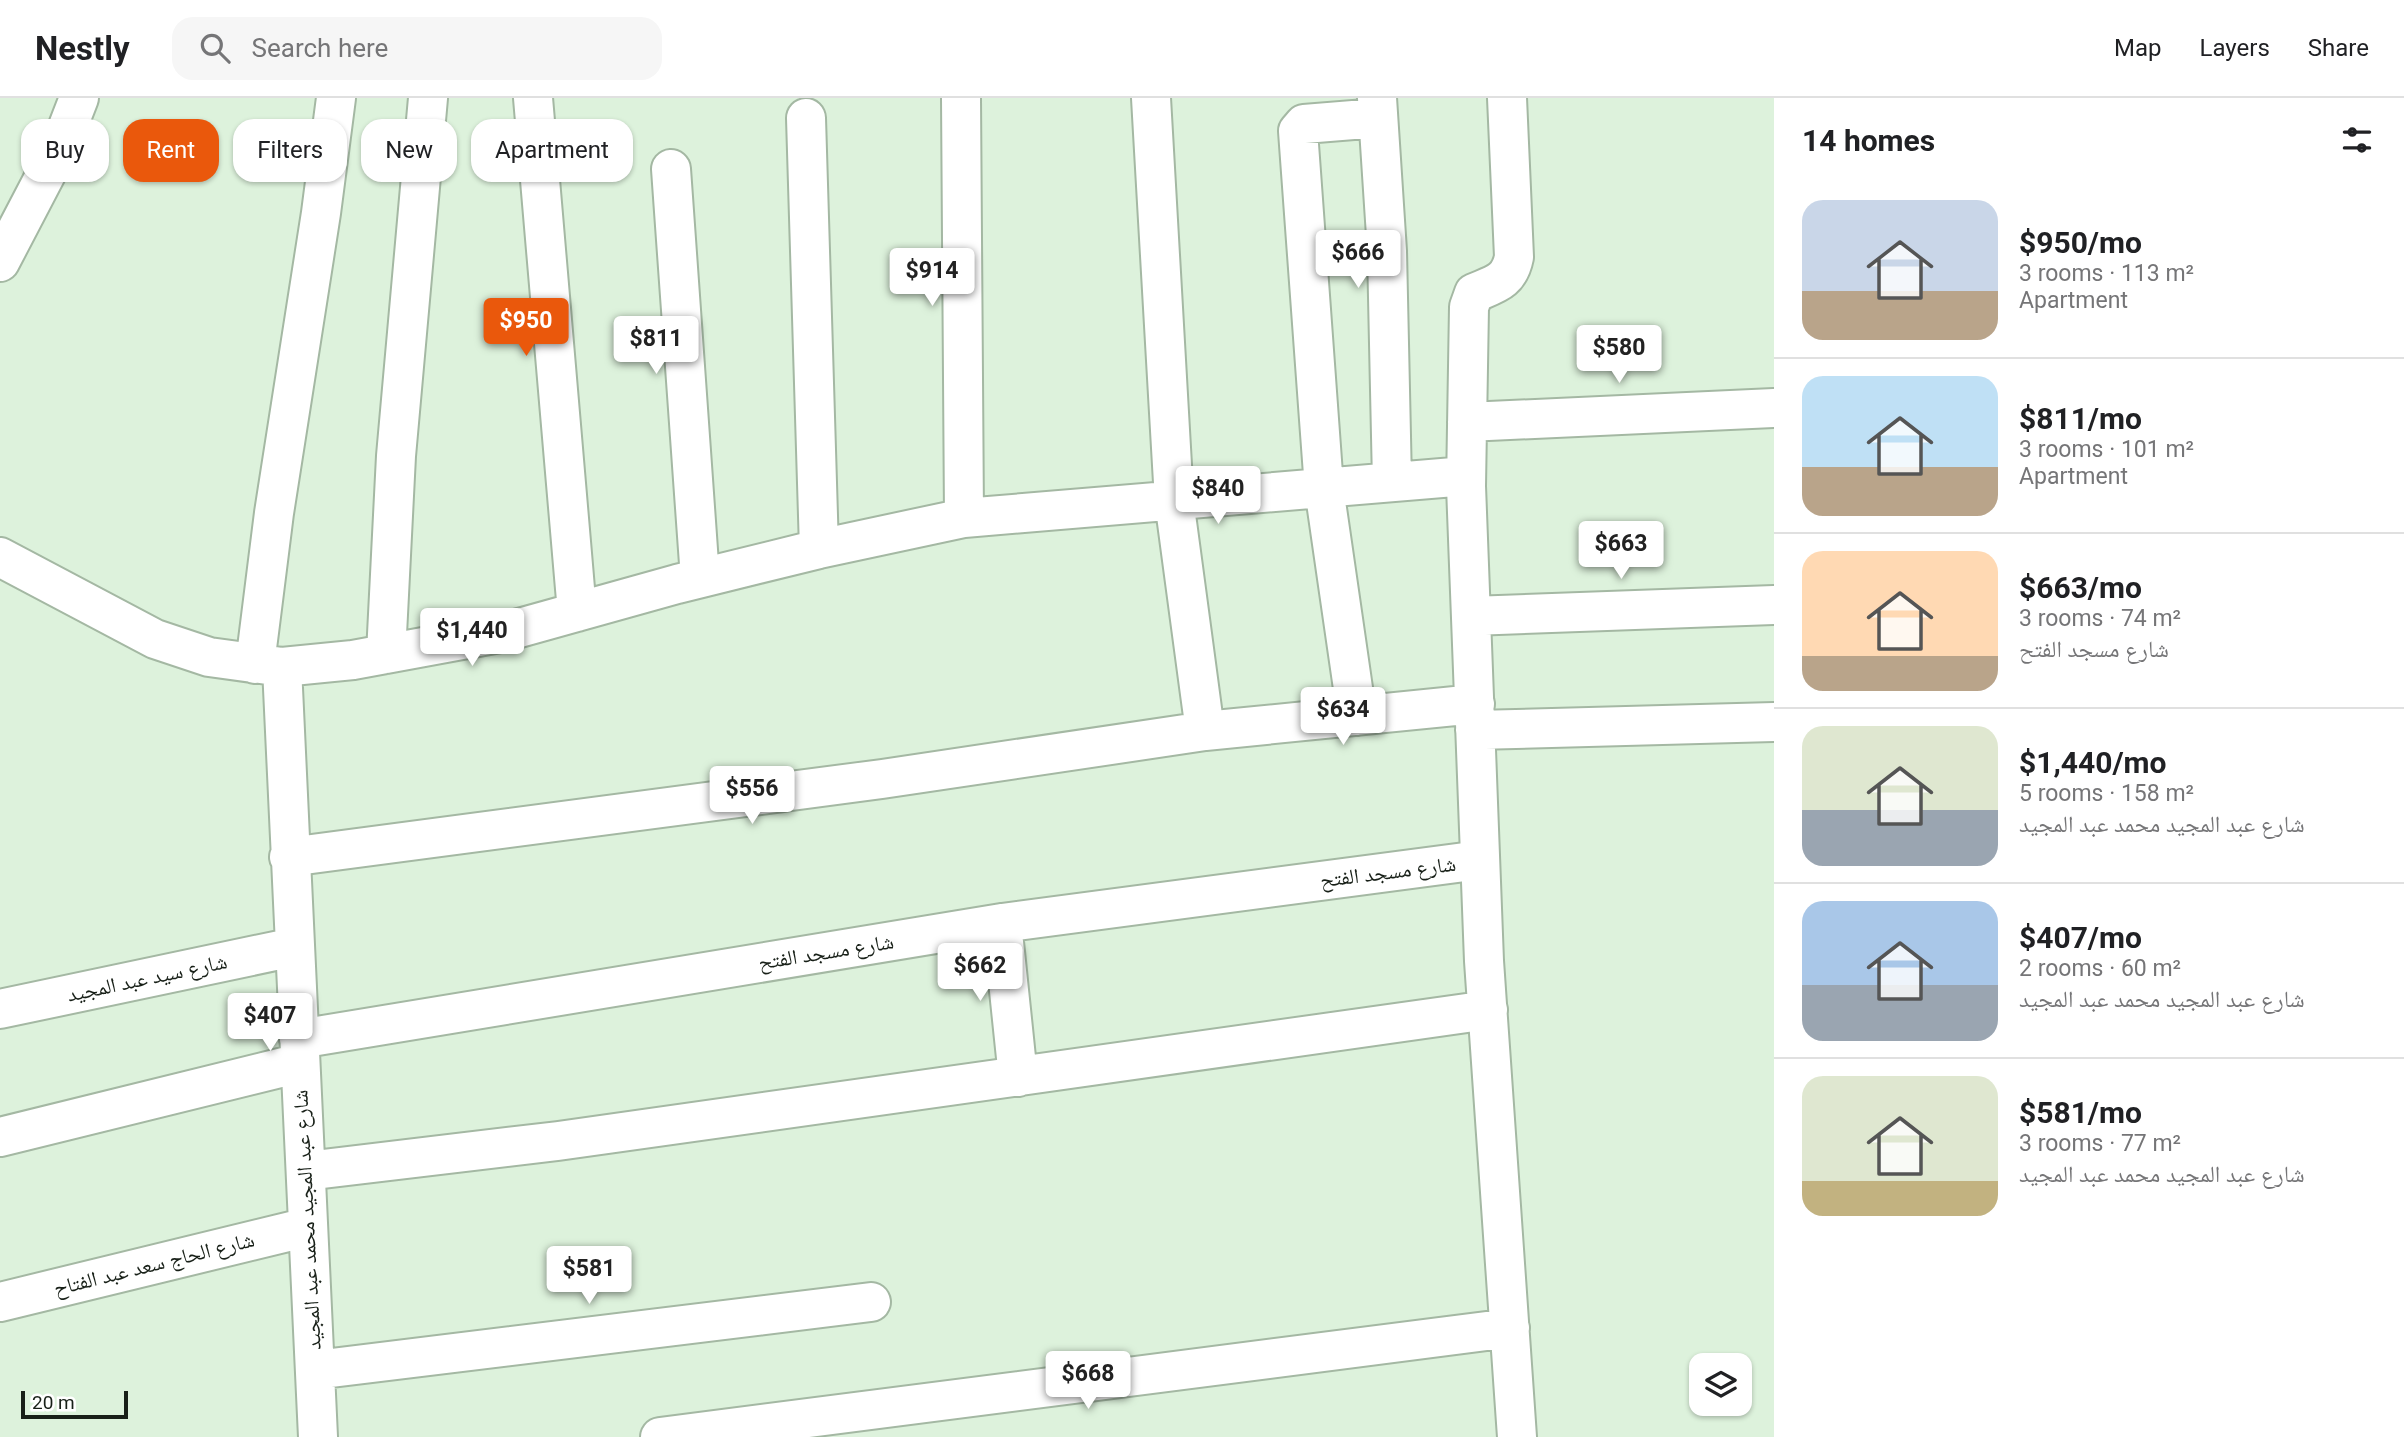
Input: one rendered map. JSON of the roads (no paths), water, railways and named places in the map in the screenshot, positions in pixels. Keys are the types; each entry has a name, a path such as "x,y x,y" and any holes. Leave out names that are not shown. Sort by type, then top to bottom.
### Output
{"street":[{"path":"0,262 60,146 79,98"},
{"name":"شارع عبد المجيد محمد عبد المجيد","path":"318,1437 289,857 269,666 274,513 321,213 336,98"},
{"path":"386,654 396,456 428,98"},
{"path":"533,98 577,612"},
{"path":"961,98 964,518"},
{"path":"1151,98 1174,500 1205,731"},
{"path":"1507,98 1514,257 1505,279 1474,293 1469,307 1466,476 1480,860 1517,1437"},
{"path":"1357,716 1324,488 1298,131 1304,124 1378,108 1387,251 1392,482"},
{"path":"806,118 819,549"},
{"path":"671,169 700,578"},
{"path":"1467,422 1774,408"},
{"path":"0,557 155,639 209,657 269,666 353,660 505,632 700,578 964,518 1466,476"},
{"path":"1471,616 1774,605"},
{"path":"289,857 882,779 1205,731 1357,716 1774,722"},
{"name":"شارع مسجد الفتح","path":"0,1138 300,1051 1002,923 1480,860"},
{"path":"1002,923 1018,1077"},
{"name":"شارع سيد عبد المجيد","path":"0,1009 294,947"},
{"path":"306,1171 558,1142 1488,1010"},
{"name":"شارع الحاج سعد عبد الفتاح","path":"0,1302 308,1227"},
{"path":"314,1370 871,1302"},
{"path":"660,1437 1510,1328"}]}
